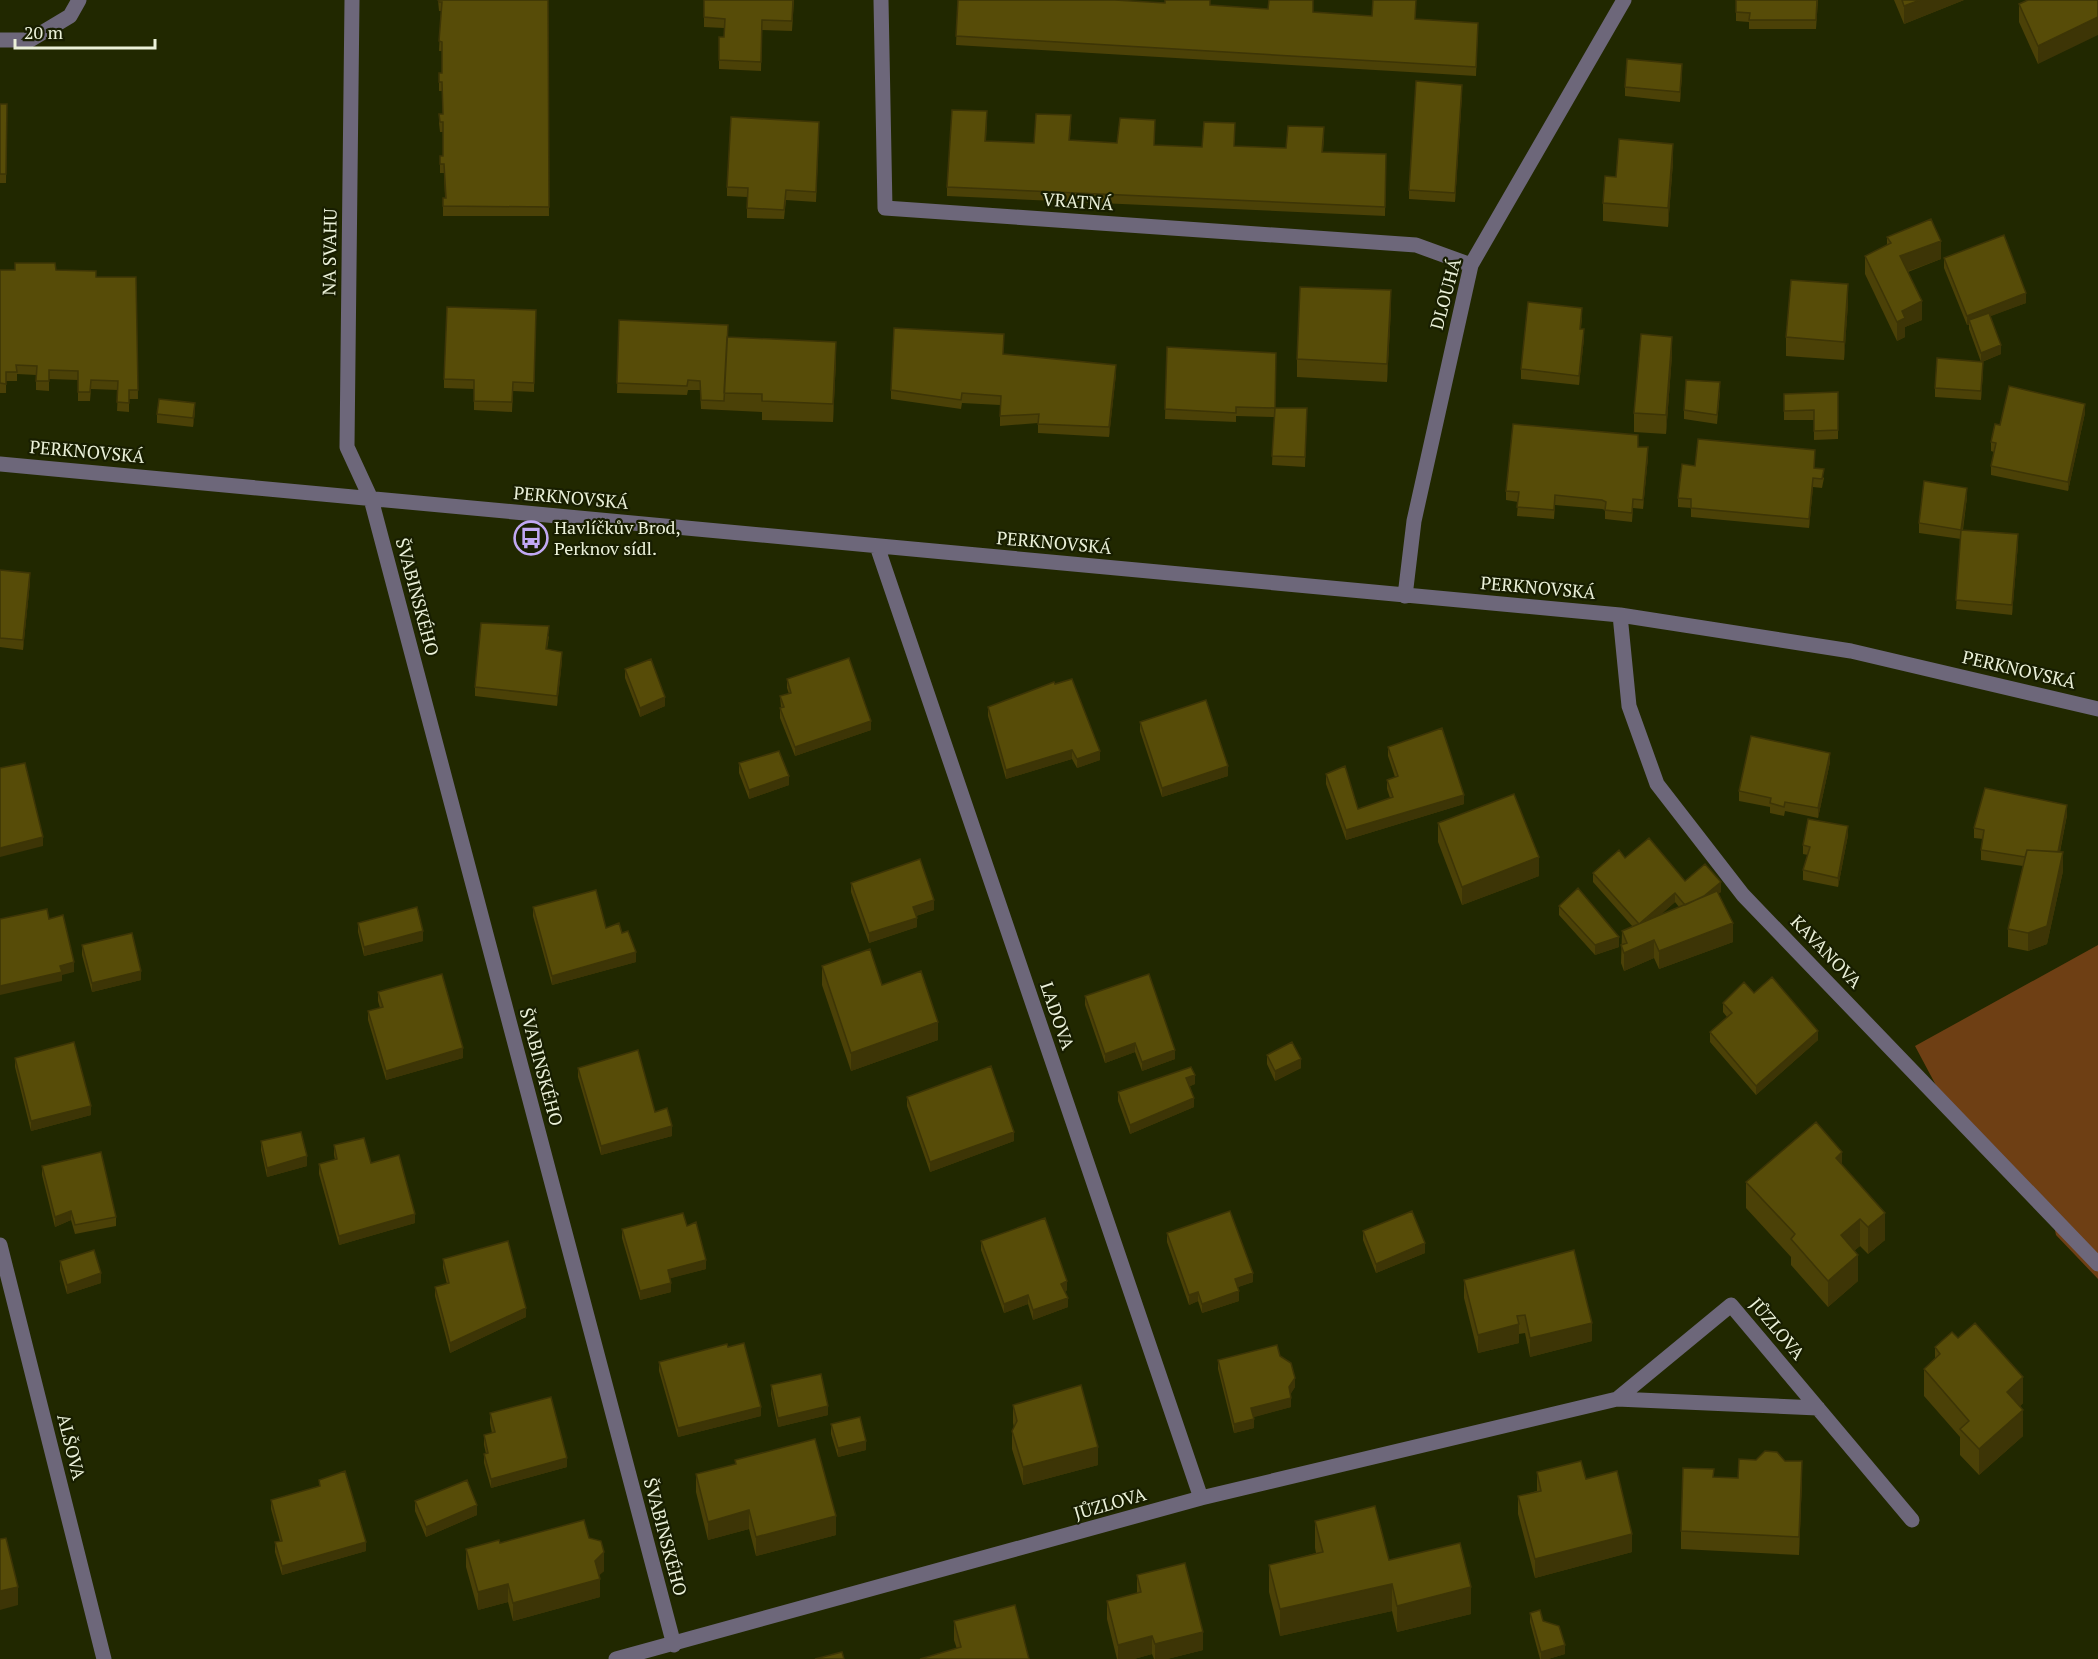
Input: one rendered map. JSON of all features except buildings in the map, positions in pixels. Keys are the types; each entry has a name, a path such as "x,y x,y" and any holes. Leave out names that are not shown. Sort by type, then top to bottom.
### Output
{"street":[{"path":"0,40 30,40 70,16 79,0"},
{"name":"NA SVAHU","path":"352,0 346,447 371,499"},
{"name":"VRATNÁ","path":"881,0 885,208 1416,245 1471,265"},
{"name":"DLOUHÁ","path":"1406,596 1414,521 1471,265 1624,0"},
{"name":"PERKNOVSKÁ","path":"0,464 1620,615 1851,651 2098,709"},
{"name":"ŠVABINSKÉHO","path":"371,499 674,1645"},
{"name":"LADOVA","path":"877,546 1201,1498"},
{"name":"KAVANOVA","path":"1620,615 1629,706 1658,784 1743,895 2098,1264"},
{"name":"ALŠOVA","path":"0,1245 104,1659"},
{"name":"JŮZLOVA","path":"1617,1399 1731,1305 1912,1520"},
{"name":"JŮZLOVA","path":"616,1659 674,1645 1201,1498 1617,1399 1818,1408"}],"shaded area":[{"path":"2098,945 2098,1279 2056,1235 2052,1216 1939,1091 1915,1046"}],"place":[{"name":"Havlíčkův Brod, Perknov sídl.","path":"531,538"}]}
